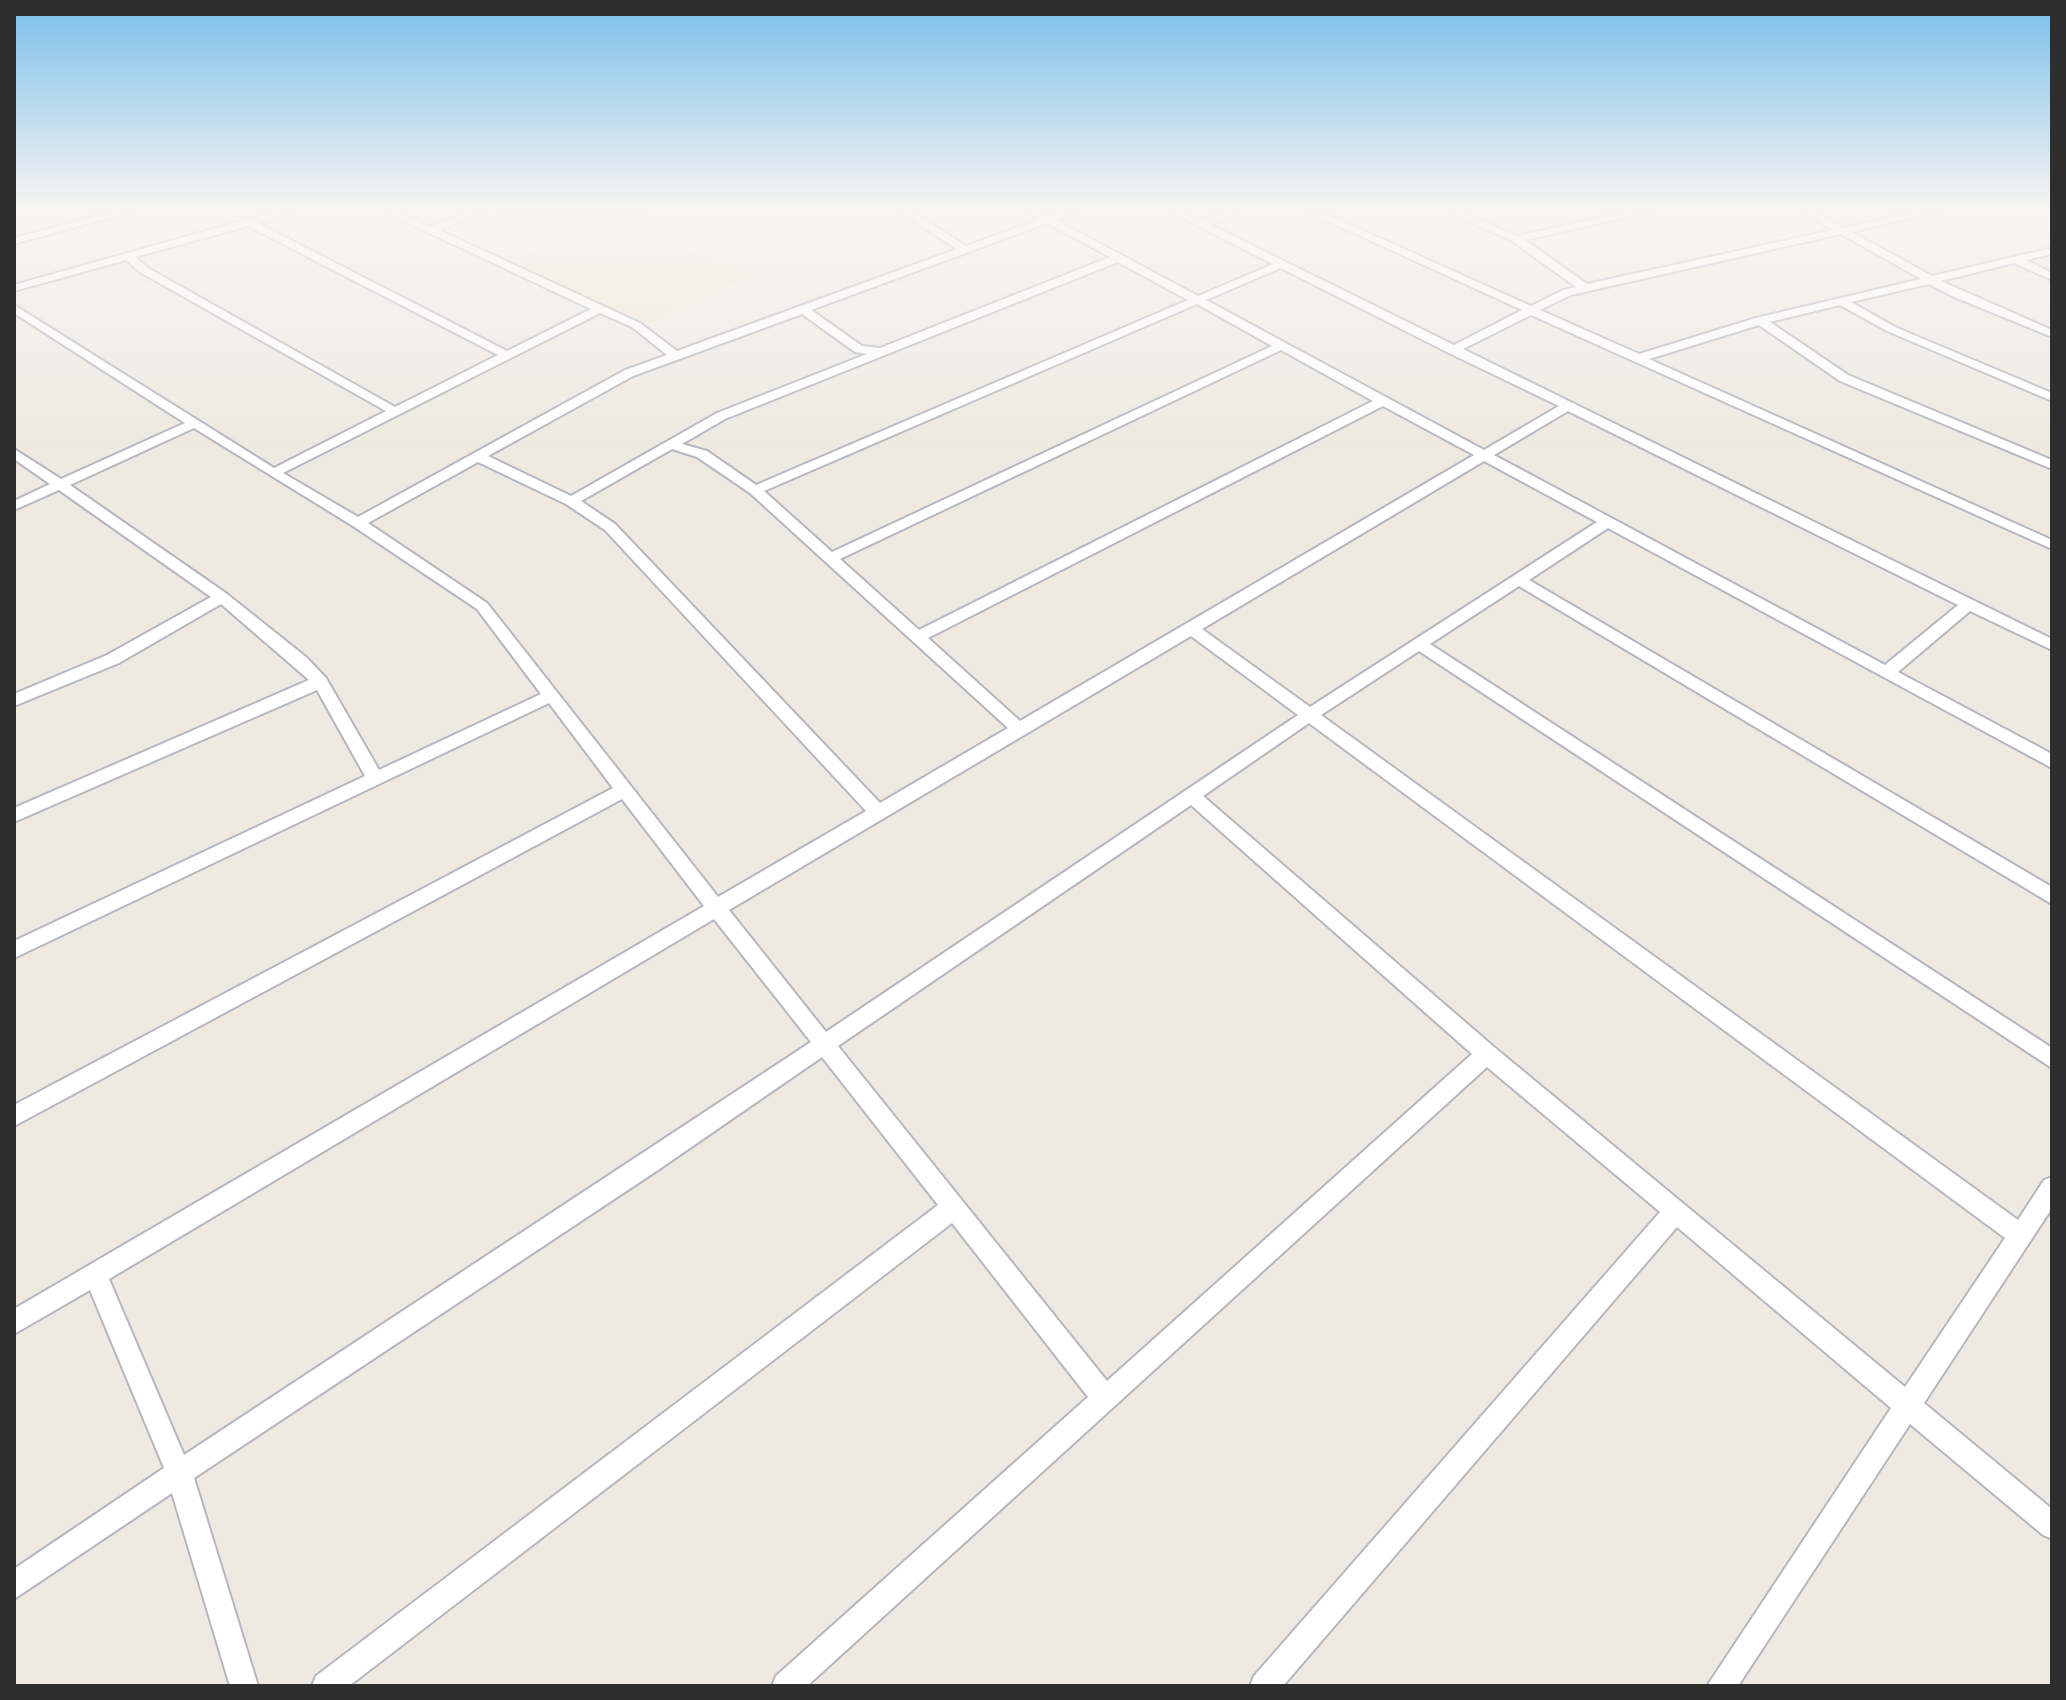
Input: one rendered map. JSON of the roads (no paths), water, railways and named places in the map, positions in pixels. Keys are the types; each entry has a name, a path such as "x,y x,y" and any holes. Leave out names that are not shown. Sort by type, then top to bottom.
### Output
{"street":[{"path":"173,286 396,412"},
{"path":"373,286 506,355"},
{"path":"549,286 636,325 675,356"},
{"path":"358,523 615,379 868,286"},
{"path":"571,501 732,411 1047,286"},
{"path":"1169,286 2052,762"},
{"path":"755,490 1227,286"},
{"path":"1323,286 2052,645"},
{"path":"1477,286 2052,545"},
{"path":"1453,350 1558,295 1587,286"},
{"path":"1639,358 1706,334 1897,286"},
{"path":"1943,286 2052,334"},
{"path":"1839,300 1945,354 2052,397"},
{"path":"14,308 273,473 358,523 482,606 716,908 1105,1398"},
{"path":"273,473 599,309"},
{"path":"804,310 859,349 883,352"},
{"path":"1760,320 1844,378 2052,465"},
{"path":"829,559 1281,346"},
{"path":"917,637 1380,402"},
{"path":"14,1322 1568,406"},
{"path":"14,506 195,423"},
{"path":"670,444 702,454 755,490 1018,728"},
{"path":"14,453 222,597 300,661 320,682 375,778"},
{"path":"479,457 571,501 627,543 880,814"},
{"path":"14,1585 650,1163 1308,716 1606,523"},
{"path":"1519,580 2052,896"},
{"path":"14,700 113,659 222,597"},
{"path":"1886,673 1968,604"},
{"path":"1189,627 2020,1235"},
{"path":"1419,644 2052,1059"},
{"path":"14,815 320,682"},
{"path":"14,950 550,696"},
{"path":"14,1116 625,789"},
{"path":"1191,795 1487,1054 2052,1526"},
{"path":"786,1686 1487,1054"},
{"path":"1721,1686 2052,1188"},
{"path":"326,1686 953,1208"},
{"path":"1264,1686 1675,1212"},
{"path":"95,1274 179,1473 244,1686"}]}
